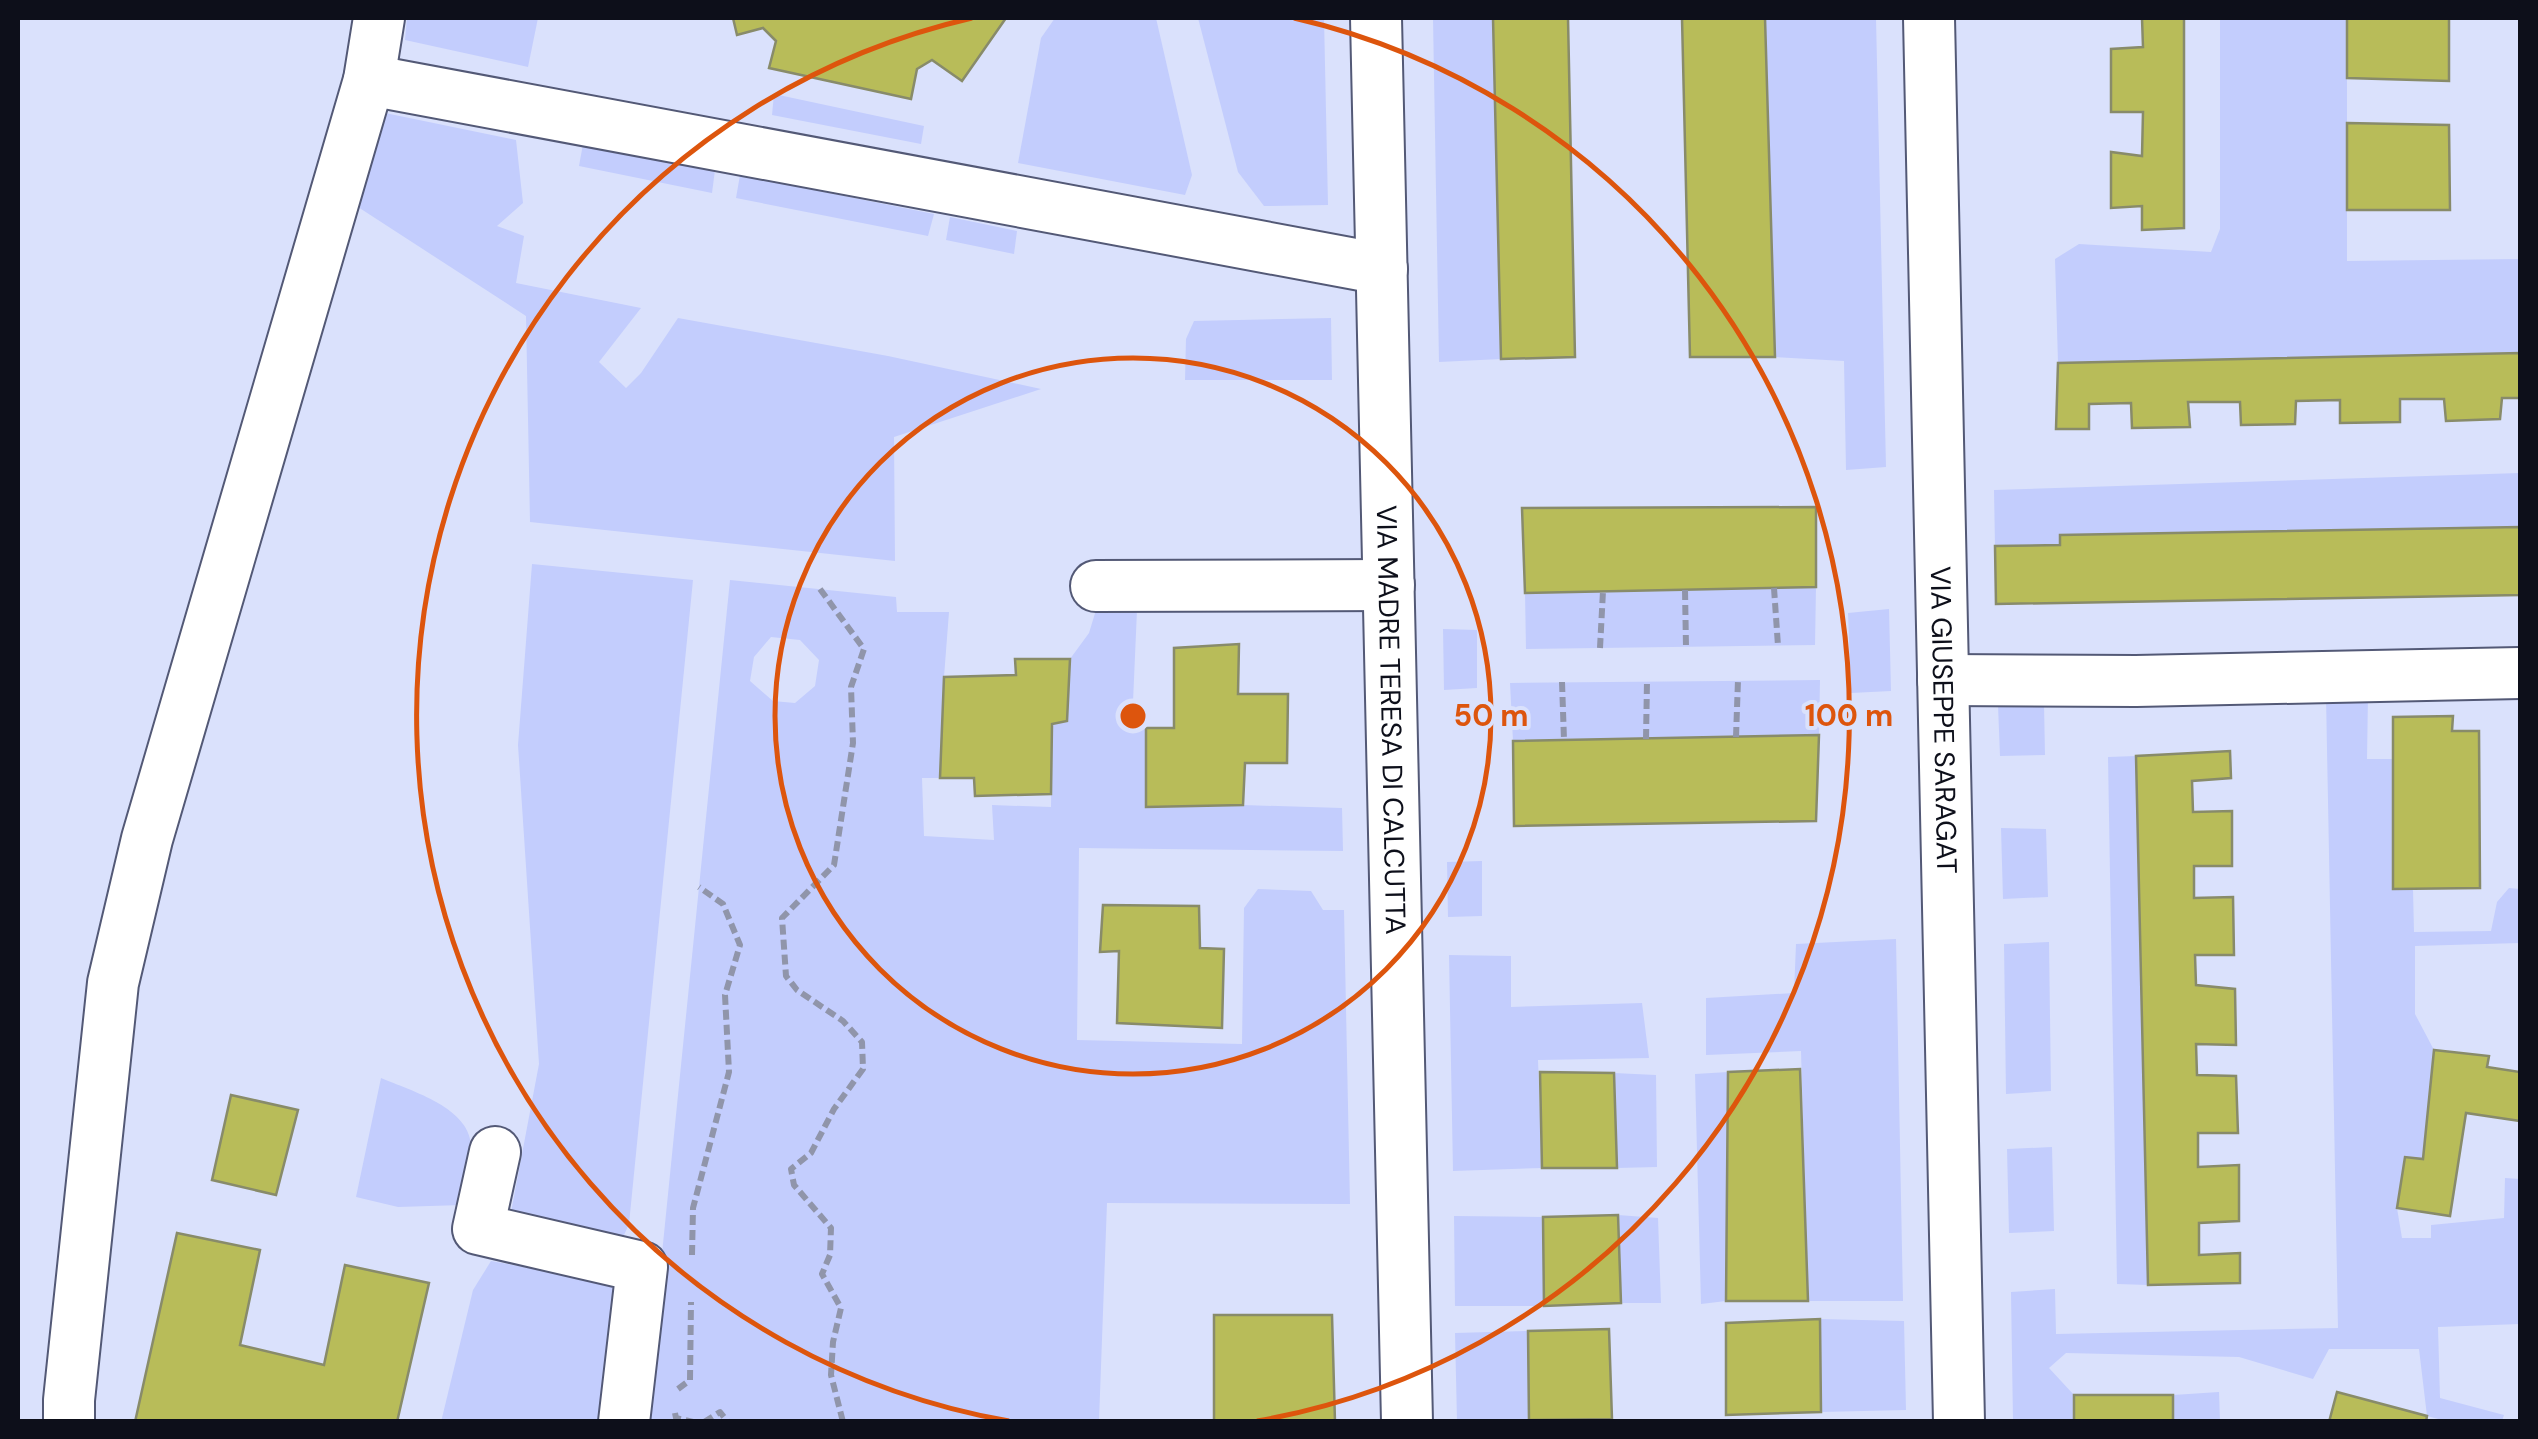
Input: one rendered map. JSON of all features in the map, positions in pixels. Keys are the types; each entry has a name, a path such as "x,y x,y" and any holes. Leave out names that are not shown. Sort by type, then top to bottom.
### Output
{"street":[{"path":"70,1422 113,983 146,839 369,80 379,18"},
{"name":"VIA MADRE TERESA DI CALCUTTA","path":"1376,18 1407,1422"},
{"name":"VIA GIUSEPPE SARAGAT","path":"1929,18 1960,1422"},
{"path":"369,80 1382,269"},
{"path":"1096,586 1389,585"},
{"path":"1944,680 2136,681 2520,673"},
{"path":"496,1152 478,1229 642,1267 624,1422"}],"path":[{"path":"1774,588 1778,646"},
{"path":"820,589 864,649 852,687 853,743 834,865 782,918 786,976 796,990 843,1020 862,1042 863,1068 811,1153 790,1168 794,1185 831,1228 830,1255 822,1274 841,1308 831,1375 843,1422"},
{"path":"1684,590 1686,647"},
{"path":"1600,648 1603,592"},
{"path":"1736,737 1738,680"},
{"path":"1646,739 1647,681"},
{"path":"1562,682 1564,740"},
{"path":"692,1265 693,1208 729,1072 725,995 740,945 723,904 700,887"},
{"path":"671,1394 690,1380 692,1284"},
{"path":"674,1406 676,1418 693,1422"},
{"path":"704,1422 720,1412 728,1422"}],"shaded area":[{"path":"407,18 538,18 528,67 405,40"},
{"path":"1055,18 1156,18 1192,175 1185,195 1018,163 1041,38"},
{"path":"1198,18 1324,18 1328,205 1264,206 1238,172"},
{"path":"1433,18 1493,18 1501,359 1439,362"},
{"path":"1765,18 1876,18 1886,467 1846,470 1844,361 1775,357"},
{"path":"2220,18 2347,18 2347,261 2520,259 2520,353 2058,363 2055,259 2079,244 2211,252 2220,229"},
{"path":"774,94 924,126 921,144 772,115"},
{"path":"385,113 516,140 523,203 497,226 524,236 516,283 641,308 599,362 626,388 641,373 678,318 888,356 1041,389 894,437 895,561 530,522 526,316 358,207"},
{"path":"583,144 715,170 712,193 579,166"},
{"path":"740,175 934,214 928,236 736,198"},
{"path":"950,217 1017,231 1014,254 946,240"},
{"path":"1331,318 1332,380 1185,380 1186,339 1194,321"},
{"path":"2520,473 2520,527 2061,535 2060,545 1995,546 1994,490"},
{"path":"532,564 693,580 629,1224 620,1244 509,1223 539,1064 518,745"},
{"path":"730,580 896,597 897,612 949,612 940,778 922,778 924,836 994,840 992,805 1051,807 1052,724 1067,720 1070,659 1089,633 1096,610 1137,610 1132,725 1146,728 1147,807 1342,808 1343,851 1079,848 1077,1040 1242,1044 1244,908 1258,889 1311,891 1323,910 1344,910 1350,1204 1107,1203 1099,1421 645,1422","holes":["771,637 800,640 819,660 815,686 795,703 773,701 750,681 754,657"]},
{"path":"1816,587 1815,645 1526,649 1525,593"},
{"path":"1889,609 1891,691 1851,693 1848,613"},
{"path":"1443,629 1477,630 1477,688 1444,690"},
{"path":"1820,680 1819,735 1513,741 1510,683"},
{"path":"2368,695 2367,759 2393,759 2393,888 2413,889 2414,932 2491,931 2497,902 2509,888 2520,889 2520,943 2415,946 2415,1014 2434,1050 2423,1159 2405,1158 2397,1208 2402,1238 2431,1238 2431,1225 2504,1218 2505,1178 2520,1179 2520,1324 2438,1327 2440,1398 2504,1415 2502,1421 2446,1421 2427,1416 2419,1349 2329,1349 2313,1379 2239,1357 2066,1353 2049,1368 2074,1395 2074,1421 2013,1421 2011,1292 2055,1289 2056,1334 2338,1328 2326,696"},
{"path":"2044,704 2045,755 2000,756 1998,705"},
{"path":"2136,756 2148,1285 2117,1284 2108,757"},
{"path":"2001,828 2046,829 2048,897 2003,899"},
{"path":"1482,861 1482,916 1448,917 1447,862"},
{"path":"1896,939 1903,1301 1808,1301 1801,1051 1706,1055 1706,998 1794,993 1796,944"},
{"path":"2049,942 2051,1091 2006,1094 2004,944"},
{"path":"1449,955 1511,956 1511,1007 1642,1003 1649,1058 1538,1060 1542,1168 1453,1171"},
{"path":"1728,1072 1726,1301 1701,1304 1695,1074"},
{"path":"1614,1073 1656,1075 1657,1167 1617,1168"},
{"path":"381,1078 438,1103 462,1122 471,1149 462,1205 398,1207 356,1197"},
{"path":"2052,1147 2054,1231 2009,1233 2007,1149"},
{"path":"1618,1215 1658,1218 1661,1303 1621,1303"},
{"path":"1454,1216 1543,1217 1544,1306 1455,1306"},
{"path":"491,1261 621,1285 605,1421 441,1422 473,1290"},
{"path":"1820,1319 1904,1321 1906,1410 1821,1412"},
{"path":"1528,1331 1529,1420 1457,1421 1455,1333"},
{"path":"2219,1392 2220,1421 2173,1421 2173,1395"}],"building":[{"path":"733,18 1006,18 962,81 932,60 917,69 911,99 769,68 776,41 763,28 737,35"},
{"path":"1493,18 1568,18 1575,357 1501,359"},
{"path":"1682,18 1765,18 1775,357 1690,357"},
{"path":"2142,18 2184,18 2184,228 2142,230 2142,206 2111,208 2111,152 2142,156 2143,112 2111,112 2111,49 2143,47"},
{"path":"2347,18 2449,18 2449,81 2347,78"},
{"path":"2347,123 2449,125 2450,210 2347,210"},
{"path":"2520,353 2520,398 2502,398 2500,419 2446,421 2444,399 2400,399 2400,422 2340,423 2340,400 2296,401 2295,424 2241,425 2240,402 2188,402 2190,427 2132,428 2131,403 2089,404 2089,429 2056,429 2058,363"},
{"path":"1816,507 1816,587 1525,593 1522,508"},
{"path":"2520,527 2520,595 1996,604 1995,546 2060,545 2060,535"},
{"path":"1239,644 1238,694 1288,694 1287,763 1245,763 1243,805 1146,807 1146,728 1174,728 1174,648"},
{"path":"1015,659 1070,659 1067,721 1052,724 1051,794 975,796 974,778 940,778 944,677 1016,675"},
{"path":"2453,716 2452,731 2479,731 2480,888 2393,889 2393,717"},
{"path":"1819,735 1816,821 1514,826 1513,741"},
{"path":"2230,751 2231,778 2192,781 2193,812 2232,811 2232,866 2194,866 2194,898 2233,897 2234,955 2195,955 2196,985 2235,989 2236,1045 2196,1044 2197,1075 2236,1076 2238,1133 2198,1133 2198,1167 2239,1165 2239,1221 2199,1223 2199,1255 2240,1253 2240,1283 2148,1285 2136,756"},
{"path":"1103,905 1199,906 1200,948 1224,949 1222,1028 1117,1023 1119,951 1100,952"},
{"path":"2434,1050 2489,1056 2487,1067 2520,1072 2520,1121 2466,1113 2450,1216 2397,1208 2405,1157 2423,1159"},
{"path":"1800,1069 1808,1301 1726,1301 1728,1072"},
{"path":"1540,1072 1614,1073 1617,1168 1542,1168"},
{"path":"231,1095 298,1110 276,1195 212,1180"},
{"path":"1618,1215 1621,1303 1544,1306 1543,1217"},
{"path":"177,1233 260,1250 240,1345 324,1365 345,1265 429,1283 397,1422 135,1422"},
{"path":"1214,1315 1332,1315 1335,1422 1214,1422"},
{"path":"1820,1319 1821,1412 1726,1415 1726,1323"},
{"path":"1609,1329 1612,1419 1529,1420 1528,1331"},
{"path":"2337,1392 2427,1416 2426,1422 2329,1422"},
{"path":"2074,1395 2173,1395 2173,1422 2074,1422"}]}
